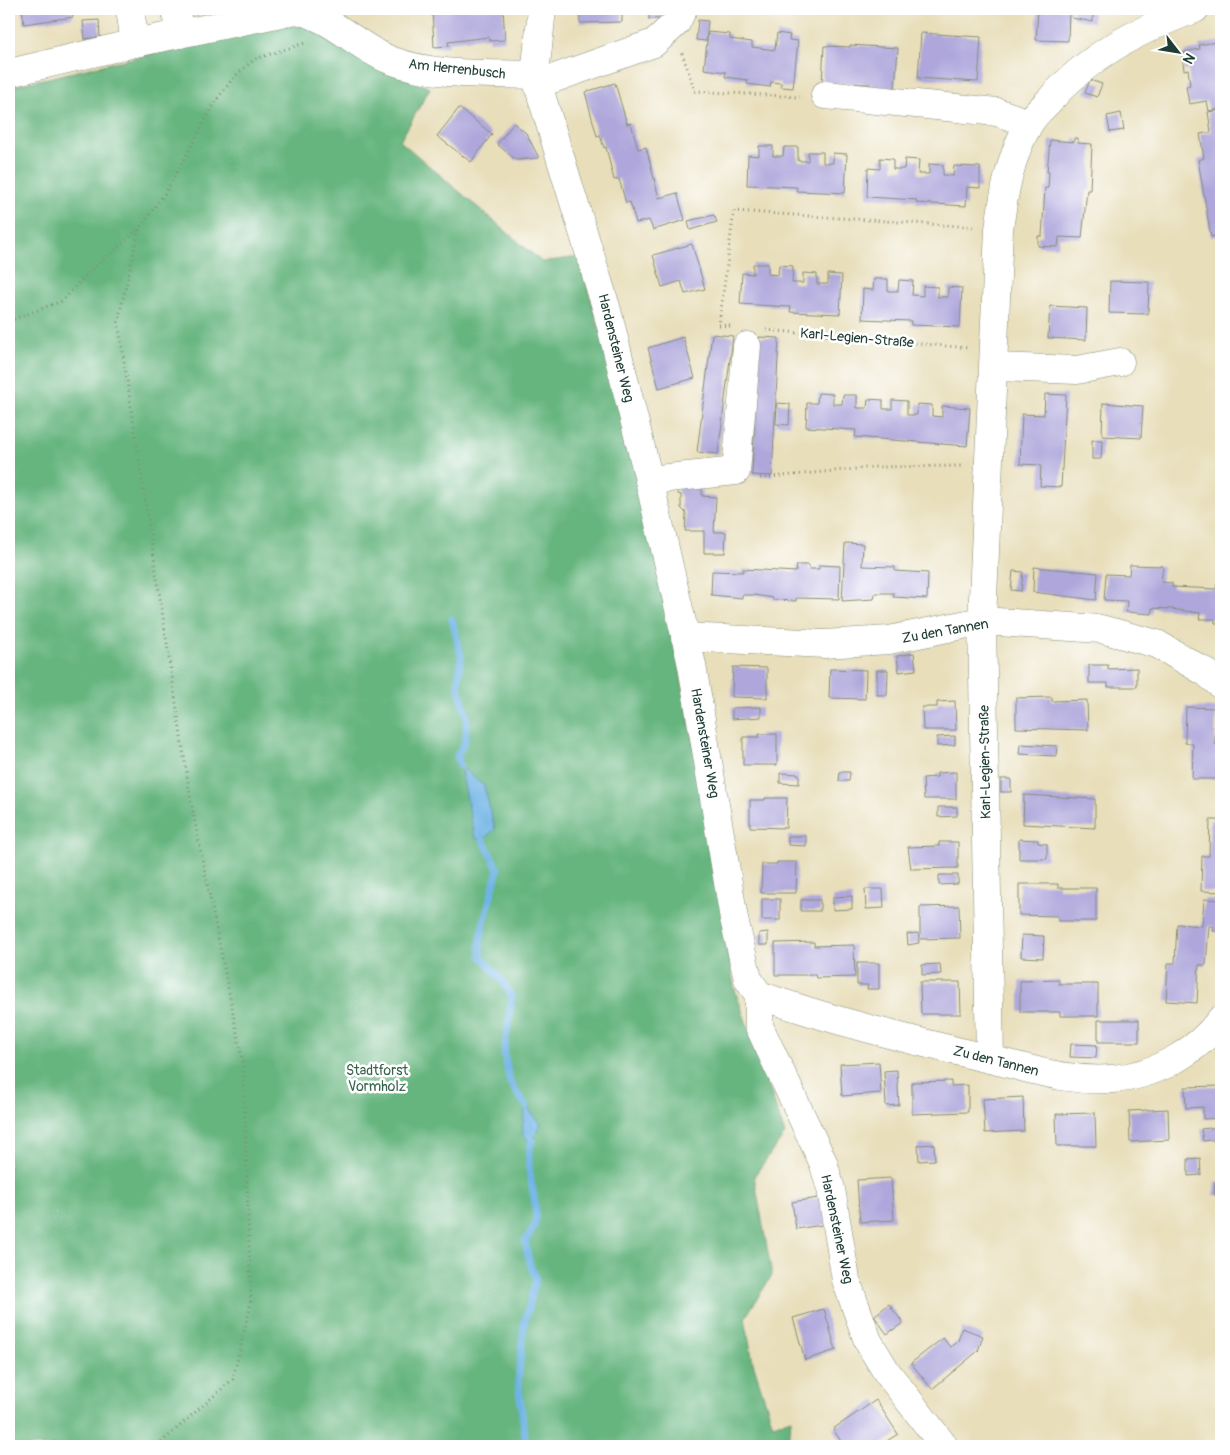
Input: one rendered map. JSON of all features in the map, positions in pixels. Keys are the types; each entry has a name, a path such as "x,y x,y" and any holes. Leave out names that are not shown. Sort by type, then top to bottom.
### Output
{"street":[{"path":"130,9 135,42"},
{"name":"Hardensteiner Weg","path":"542,9 536,79 607,310 649,480 685,637 734,919 748,979 759,995 759,1026 823,1162 831,1189 846,1280 868,1341 886,1371 944,1446"},
{"name":"Karl-Legien-Straße","path":"990,1059 982,622 999,229 1005,186 1017,148 1029,122 1064,83 1104,52 1150,25 1195,9"},
{"name":"Am Herrenbusch","path":"9,73 135,42 177,21 296,10 311,13 388,59 413,67 536,79"},
{"path":"536,79 654,43 677,19"},
{"path":"825,95 997,112 1029,122"},
{"path":"649,480 736,472 748,334"},
{"path":"994,358 1077,370 1120,362"},
{"name":"Zu den Tannen","path":"685,637 824,644 889,640 982,622 1101,629 1158,644 1207,673 1221,685"},
{"name":"Zu den Tannen","path":"759,995 841,1022 1071,1079 1114,1079 1160,1068 1190,1051 1221,1019"}],"path":[{"path":"677,19 679,43 695,91 798,97 825,95"},
{"path":"9,321 62,301 90,271 139,229 167,190 217,99 236,75 255,59 342,31"},
{"name":"Karl-Legien-Straße","path":"994,358 864,340 748,334 719,325 734,211 999,229"},
{"path":"139,229 118,321 192,802 243,1063 251,1302 233,1379 157,1446"},
{"path":"773,477 876,467 988,465"}],"green space":[{"name":"Stadtforst Vormholz","path":"296,20 404,78 430,88 400,141 542,262 578,257 605,346 655,540 700,778 734,987 785,1134 754,1176 772,1275 745,1318 753,1363 773,1425 791,1419 789,1446 9,1446 9,87"}],"water":[{"path":"460,766 484,786 495,829 483,840 475,838"},
{"path":"526,1106 541,1124 532,1141 535,1144 529,1141 523,1134"}],"building":[{"path":"22,9 72,9 73,17 24,24"},
{"path":"378,9 410,9 411,12 379,16"},
{"path":"432,9 503,9 505,40 490,41 489,37 448,42 449,46 434,47"},
{"path":"579,9 622,9 622,22 580,23"},
{"path":"649,9 670,9 670,19 649,19"},
{"path":"1038,9 1069,9 1068,41 1036,40"},
{"path":"1073,9 1093,9 1093,22 1072,18"},
{"path":"99,20 100,37 85,39 83,21"},
{"path":"698,20 708,21 706,41 696,40"},
{"path":"708,32 730,34 730,39 752,42 752,47 775,50 777,33 790,35 789,40 798,41 793,88 781,87 781,83 771,82 770,87 747,84 748,80 725,77 726,72 704,69"},
{"path":"921,33 981,37 978,82 918,78"},
{"path":"1221,41 1221,109 1209,111 1207,101 1189,104 1186,86 1190,85 1188,69 1184,70 1182,55 1185,54 1184,52 1200,49 1199,45"},
{"path":"850,45 898,48 895,88 870,87 870,84 822,83 824,46 850,47"},
{"path":"1090,80 1102,84 1097,97 1085,93"},
{"path":"615,83 627,124 631,123 638,149 646,147 659,198 677,193 685,220 653,230 649,220 636,223 630,202 626,203 619,179 614,180 606,147 604,148 600,135 597,136 585,92"},
{"path":"459,108 492,134 471,162 437,136"},
{"path":"1221,110 1221,235 1211,237 1198,160 1204,158 1200,134 1211,132 1208,112"},
{"path":"1121,113 1124,130 1110,132 1107,116"},
{"path":"514,123 526,133 539,158 516,160 497,144"},
{"path":"1074,138 1078,138 1078,143 1092,144 1090,190 1087,190 1082,238 1059,237 1058,247 1038,246 1038,236 1042,236 1045,188 1048,188 1049,172 1047,172 1050,140 1074,142"},
{"path":"759,146 773,146 773,156 783,156 784,147 798,147 798,161 808,161 808,152 823,152 823,163 833,163 833,153 847,154 845,193 796,191 797,187 747,185 748,155 759,156"},
{"path":"880,158 893,159 893,169 904,169 905,159 919,160 918,174 929,174 929,164 943,165 943,175 953,176 954,166 980,167 980,188 967,187 966,206 916,203 917,200 867,197 868,168 880,169"},
{"path":"714,215 717,222 690,230 688,221"},
{"path":"692,244 705,289 685,294 681,281 662,287 653,255"},
{"path":"753,264 768,264 768,274 778,275 779,265 793,266 792,283 803,283 803,273 817,274 817,284 828,284 828,274 842,275 840,314 790,312 791,307 740,304 742,273 753,274"},
{"path":"874,279 888,279 888,291 898,291 899,280 913,281 912,295 923,296 923,286 938,287 938,297 948,297 948,287 962,288 960,327 911,325 911,321 862,319 863,289 873,290"},
{"path":"1110,281 1149,282 1148,314 1109,313"},
{"path":"1050,306 1087,308 1086,340 1048,338"},
{"path":"712,334 733,336 718,454 697,452"},
{"path":"683,337 695,378 659,388 648,348"},
{"path":"759,337 779,338 772,476 752,475"},
{"path":"818,393 833,394 833,404 842,404 843,395 857,395 857,408 867,408 868,399 883,400 883,409 892,409 892,400 907,401 907,415 917,415 917,404 932,405 932,416 942,417 942,406 970,408 967,446 855,437 856,430 806,427 807,403 817,403"},
{"path":"1045,394 1066,395 1061,487 1040,486 1041,465 1020,464 1022,414 1044,415"},
{"path":"777,403 790,404 789,425 776,424"},
{"path":"1103,403 1143,406 1141,438 1102,436"},
{"path":"1218,436 1221,436 1221,470 1219,457"},
{"path":"1092,440 1102,440 1101,459 1092,459"},
{"path":"702,483 702,496 716,497 714,532 726,532 725,553 704,553 704,531 685,531 686,513 681,508 681,495 678,494 678,484"},
{"path":"845,543 863,544 862,566 895,567 895,571 928,573 927,599 893,597 894,593 875,593 874,599 842,601"},
{"path":"797,565 809,565 809,569 819,569 819,565 840,566 839,599 796,598 796,601 773,600 773,598 754,595 742,595 742,598 711,595 712,571 743,572 743,569 796,572"},
{"path":"1130,565 1163,566 1161,582 1172,583 1172,587 1216,589 1217,583 1221,583 1221,623 1215,623 1215,619 1199,619 1200,613 1171,609 1152,608 1152,614 1126,612 1127,601 1104,600 1106,574 1129,575"},
{"path":"1034,567 1098,573 1096,600 1033,592"},
{"path":"1013,571 1023,572 1021,591 1011,590"},
{"path":"914,653 916,670 899,672 897,656"},
{"path":"1089,665 1108,665 1108,669 1137,668 1137,687 1108,687 1108,683 1089,683"},
{"path":"733,667 767,668 767,698 732,697"},
{"path":"830,669 866,670 865,699 829,698"},
{"path":"877,670 888,670 887,695 877,695"},
{"path":"1052,697 1052,701 1087,700 1088,730 1016,728 1016,698"},
{"path":"955,701 956,730 923,730 922,707 937,707 937,702"},
{"path":"761,707 761,717 732,719 732,708"},
{"path":"1186,707 1216,708 1215,744 1221,745 1221,779 1192,779 1193,744 1185,743"},
{"path":"759,734 777,734 777,765 743,765 743,737 759,737"},
{"path":"955,736 955,745 937,746 937,737"},
{"path":"1020,744 1057,746 1056,756 1019,754"},
{"path":"840,772 850,772 849,781 839,781"},
{"path":"956,772 956,799 924,799 923,778 937,777 937,773"},
{"path":"780,773 799,774 799,784 780,783"},
{"path":"1001,779 1011,779 1011,792 1001,792"},
{"path":"1024,795 1095,799 1095,828 1023,824"},
{"path":"765,798 787,798 786,828 750,827 750,800 765,800"},
{"path":"938,807 957,807 957,816 938,817"},
{"path":"1210,820 1221,820 1221,892 1201,891 1202,856 1209,856"},
{"path":"788,836 806,836 806,846 788,845"},
{"path":"1019,839 1038,840 1038,843 1047,844 1047,859 1019,859"},
{"path":"939,842 958,842 958,868 911,869 908,847 939,846"},
{"path":"777,862 797,862 796,893 761,893 762,864 777,864"},
{"path":"939,875 958,875 958,884 939,885"},
{"path":"1019,884 1058,884 1058,888 1096,888 1096,921 1058,921 1058,916 1019,915"},
{"path":"865,889 883,889 884,908 866,909"},
{"path":"852,896 852,909 833,910 833,897"},
{"path":"762,899 780,899 780,920 762,920"},
{"path":"1204,899 1221,900 1221,932 1213,931 1214,926 1209,926 1206,965 1199,965 1197,1003 1166,1001 1168,963 1175,963 1177,924 1202,926"},
{"path":"801,900 820,900 820,911 801,911"},
{"path":"959,906 960,938 920,939 920,907"},
{"path":"768,932 768,945 759,945 759,933"},
{"path":"918,933 919,943 908,945 907,934"},
{"path":"1022,935 1044,936 1043,958 1021,957"},
{"path":"814,942 814,946 854,945 855,977 816,978 815,975 775,975 775,943"},
{"path":"857,963 879,963 879,989 867,989 868,985 857,985"},
{"path":"940,964 941,974 922,975 922,965"},
{"path":"1059,980 1059,984 1098,984 1098,1016 1060,1016 1060,1012 1020,1012 1020,981"},
{"path":"920,982 960,982 961,1014 921,1014"},
{"path":"1098,1020 1139,1020 1139,1042 1098,1042"},
{"path":"1071,1044 1097,1045 1096,1058 1070,1057"},
{"path":"879,1062 881,1093 842,1096 840,1064"},
{"path":"897,1070 899,1105 886,1106 884,1071"},
{"path":"951,1081 951,1086 968,1085 968,1112 912,1114 912,1082"},
{"path":"1221,1086 1221,1118 1203,1119 1203,1107 1186,1108 1185,1087"},
{"path":"1023,1097 1024,1131 985,1133 983,1099"},
{"path":"1168,1109 1169,1140 1130,1142 1129,1111"},
{"path":"1095,1113 1096,1146 1057,1146 1056,1114"},
{"path":"1219,1127 1220,1139 1203,1141 1201,1129"},
{"path":"934,1144 935,1160 919,1161 918,1145"},
{"path":"1200,1158 1201,1175 1188,1176 1188,1159"},
{"path":"891,1178 894,1220 860,1222 857,1180"},
{"path":"1215,1182 1221,1183 1221,1195 1214,1195"},
{"path":"825,1197 829,1224 796,1229 792,1202"},
{"path":"889,1304 903,1323 887,1334 874,1316"},
{"path":"824,1309 836,1350 805,1360 793,1318"},
{"path":"962,1328 983,1336 978,1351 932,1389 911,1363 943,1338 950,1347 958,1341"},
{"path":"876,1400 898,1434 879,1446 844,1446 833,1429"}],"waterway":[{"path":"452,619 461,656 458,684 467,718 465,741 457,756 460,766"},
{"path":"483,840 498,869 483,925 480,944 481,956 501,979 512,997 504,1053 510,1083 526,1106"},
{"path":"526,1446 518,1381 524,1324 536,1279 529,1262 525,1241 535,1224 536,1213 529,1162 529,1151 532,1141"}]}
